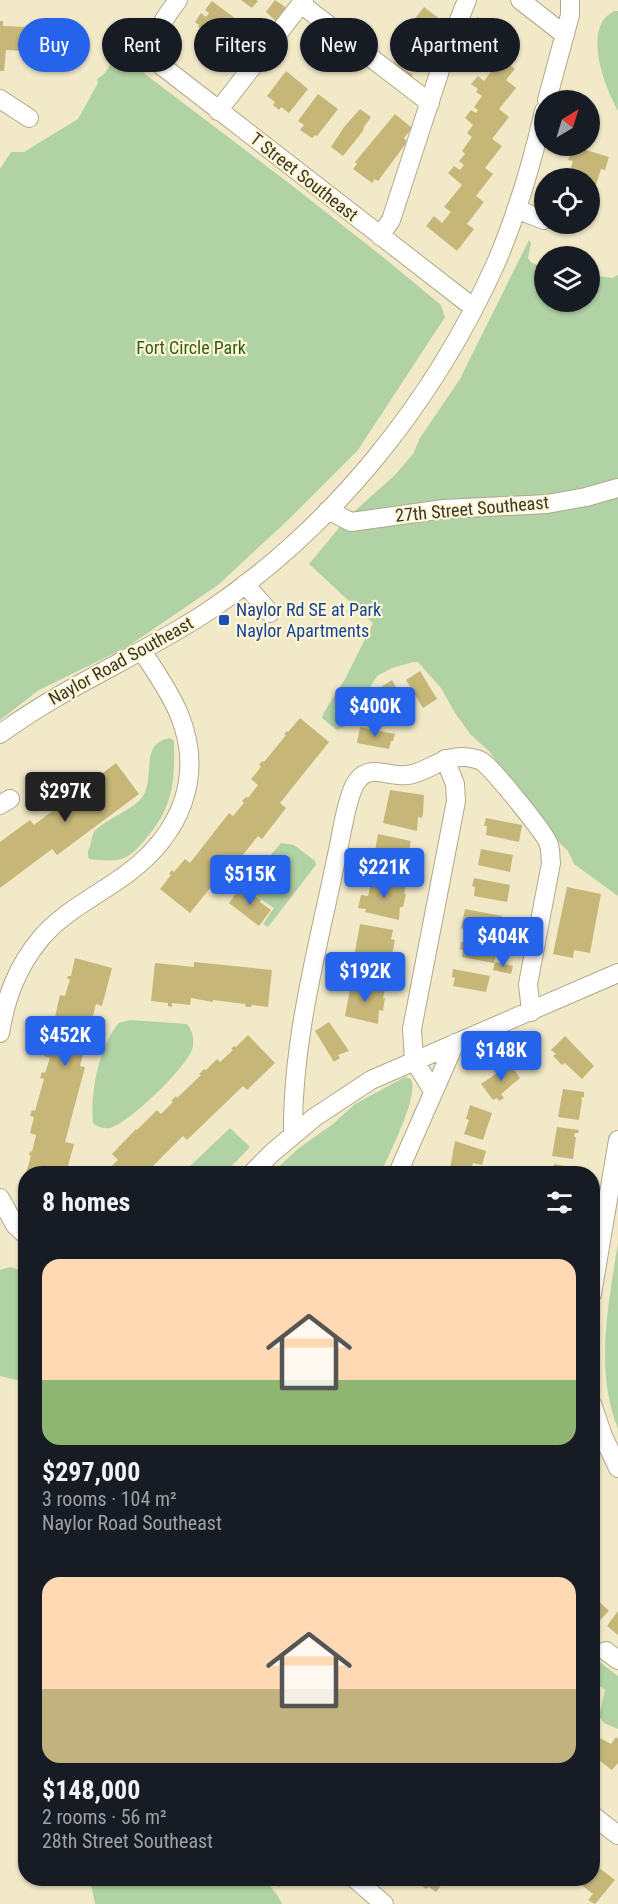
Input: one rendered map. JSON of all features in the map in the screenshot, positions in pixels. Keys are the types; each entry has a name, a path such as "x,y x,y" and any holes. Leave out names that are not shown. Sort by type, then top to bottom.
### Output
{"street":[{"name":"T Street Southeast","path":"178,0 158,33 155,43 155,52 162,66 474,308"},
{"path":"380,236 391,220 446,52 467,0"},
{"path":"520,0 565,35"},
{"path":"218,111 303,2 430,103"},
{"path":"551,90 572,2"},
{"path":"0,99 29,118"},
{"name":"Naylor Road Southeast","path":"0,734 61,694 193,621 277,558 328,510 367,467 408,415 443,364 496,263 534,150"},
{"path":"516,209 534,216"},
{"name":"27th Street Southeast","path":"328,510 351,522 444,508 547,504 618,488"},
{"path":"244,584 270,614"},
{"path":"0,1033 5,1005 14,978 42,936 146,859 162,843 174,825 184,800 190,770 188,742 179,713 142,651"},
{"path":"293,1134 293,1105 310,983 346,816 355,783 362,775 370,771 406,776 426,770 445,759 464,756 482,761 499,778 549,843 551,863 528,984 531,1011"},
{"path":"433,1091 414,1060 412,1029 456,801 455,784 445,759"},
{"path":"259,1166 293,1134 343,1097 372,1080 531,1011 609,982 618,974"},
{"path":"401,1166 455,1043"},
{"path":"600,1247 618,1140"},
{"path":"0,1198 18,1228"},
{"path":"600,1427 618,1468"},
{"path":"600,1821 618,1835"},
{"path":"363,1886 384,1904"}],"green space":[{"path":"614,11 618,11 618,111 602,73 597,44 599,30 604,19"},
{"name":"Fort Circle Park","path":"105,72 144,72 383,257 441,305 445,317 358,450 287,521 218,585 127,647 39,690 0,720 0,169 11,152 24,152 78,119 98,83 97,79"},
{"path":"529,240 531,243 528,258 534,264 534,312 600,312 600,276 612,278 618,275 618,896 574,864 568,851 550,833 490,752 471,735 441,688 418,662 392,668 377,676 346,726 337,730 322,718 345,679 373,623 309,564 348,517 395,475 413,454 420,438 460,379"},
{"path":"170,738 174,741 173,783 166,806 154,829 132,853 121,859 89,859 88,851 94,832 140,800 148,783 154,747"},
{"path":"281,843 294,845 315,861 316,865 268,927 263,924 274,908 243,887"},
{"path":"130,1020 187,1024 192,1034 193,1046 182,1066 144,1105 110,1128 96,1126 93,1123 92,1111 97,1070 101,1057 112,1032 119,1023"},
{"path":"405,1077 411,1079 411,1098 407,1111 384,1166 280,1166 299,1148 333,1124 355,1104"},
{"path":"230,1128 250,1147 232,1166 190,1166"},
{"path":"618,1242 618,1429 611,1406 605,1359 608,1312"},
{"path":"10,1267 18,1270 18,1380 0,1376 0,1270"},
{"path":"600,1662 618,1676 618,1729 604,1723 600,1717 605,1690 600,1686"},
{"path":"92,1886 270,1886 282,1904 95,1904"}],"building":[{"path":"241,0 256,0 258,1 252,8"},
{"path":"275,0 288,9 280,18 273,18 266,12"},
{"path":"212,1 235,18 198,18 201,13 206,17 209,13 205,10"},
{"path":"424,7 438,18 415,18"},
{"path":"0,21 3,21 3,26 18,27 18,51 6,50 4,71 0,71"},
{"path":"285,72 308,89 289,113 281,107 279,110 273,105 275,102 267,96"},
{"path":"399,72 409,72 413,75 410,80"},
{"path":"491,72 513,72 506,80 516,88 499,109 509,117 492,139 502,146 485,168 493,174 476,196 484,202 467,224 474,229 457,251 426,226 434,216 442,223 451,212 444,207 462,185 448,173 454,166 460,170 464,165 459,161 465,154 462,151 472,137 467,133 473,125 465,118 471,110 476,113 478,110 474,107 482,96 471,84 478,76 484,81"},
{"path":"318,94 338,109 317,136 312,138 300,130 304,125 298,121"},
{"path":"360,109 371,117 343,156 331,147"},
{"path":"395,114 412,128 404,138 407,142 378,181 375,179 372,183 353,169 357,164 355,162"},
{"path":"600,154 609,157 605,170 601,169 600,172 600,168 571,168 573,161 568,160 569,156"},
{"path":"420,671 437,699 423,708 406,680"},
{"path":"392,680 410,712 404,716 402,712 394,717 378,689"},
{"path":"300,718 329,742 280,803 286,808 262,839 258,836 218,886 215,882 190,913 160,889 171,875 169,874 172,870 174,872 185,859 190,863 229,813 233,816 244,803 242,801 248,798 258,785 251,779 261,767 259,765"},
{"path":"360,727 395,734 389,749 357,743"},
{"path":"116,763 139,794 57,855 52,849 0,888 0,842 30,820 34,825"},
{"path":"390,790 424,795 423,813 422,818 418,817 417,831 383,823"},
{"path":"486,818 522,825 519,842 486,835 487,826 484,826"},
{"path":"378,834 411,841 409,850 413,851 410,865 406,864 404,874 372,867"},
{"path":"481,849 513,855 510,872 478,865"},
{"path":"474,878 510,885 507,902 474,896 475,887 472,886"},
{"path":"372,879 406,885 399,920 365,912 366,909 358,908 361,895 368,896"},
{"path":"241,887 261,900 260,902 271,910 259,926 229,903"},
{"path":"567,887 601,894 590,953 574,950 573,958 553,954"},
{"path":"465,909 502,916 498,933 466,926 465,929 461,928"},
{"path":"360,924 393,930 391,939 395,940 392,955 388,955 386,963 354,957"},
{"path":"465,940 498,946 494,963 462,957 461,942"},
{"path":"75,958 112,968 102,1006 96,1004 80,1066 85,1067 65,1142 74,1144 68,1166 28,1166 30,1151 32,1152 36,1135 30,1133 34,1117 30,1116 32,1110 35,1111 44,1079 40,1078 42,1072 45,1073 50,1058 44,1056 52,1021 54,1021 60,995 65,996 70,979 67,979 68,976 71,976"},
{"path":"194,962 272,970 268,1007 252,1005 246,1007 245,1004 191,998 190,1005 172,1003 172,1007 168,1006 168,1003 151,1001 155,963 194,967"},
{"path":"495,962 513,966 511,974 493,970"},
{"path":"453,969 490,976 486,992 453,986 455,978 452,977"},
{"path":"351,984 385,989 383,1011 379,1010 378,1024 345,1016"},
{"path":"329,1022 349,1051 338,1055 340,1058 334,1062 315,1031"},
{"path":"248,1035 275,1063 247,1090 243,1086 187,1140 183,1136 153,1166 112,1166 118,1160 112,1154 136,1129 157,1110 161,1114 176,1096 177,1098 201,1075 199,1074 204,1069 206,1070 217,1059 220,1062 233,1050 231,1049 234,1046 236,1047"},
{"path":"565,1036 594,1066 582,1079 565,1063 562,1065 553,1056 556,1054 551,1050"},
{"path":"510,1064 520,1078 501,1094 504,1098 499,1101 497,1098 493,1100 481,1084"},
{"path":"563,1089 584,1092 584,1097 581,1098 579,1120 558,1117"},
{"path":"470,1105 492,1113 483,1140 464,1134 469,1120 466,1119"},
{"path":"557,1127 579,1130 574,1137 576,1137 573,1159 552,1156"},
{"path":"455,1141 486,1151 482,1165 473,1163 472,1166 451,1166"},
{"path":"600,1603 609,1611 600,1620"},
{"path":"618,1611 618,1635 607,1626"},
{"path":"616,1737 618,1739 618,1763 612,1770 600,1761 600,1738 611,1744"},
{"path":"600,1869 615,1880 595,1904 588,1900 593,1894 583,1886 600,1886"},
{"path":"422,1886 441,1886 436,1892 429,1887 426,1889"}],"place":[{"name":"Naylor Rd SE at Park Naylor Apartments","path":"224,620"}]}
